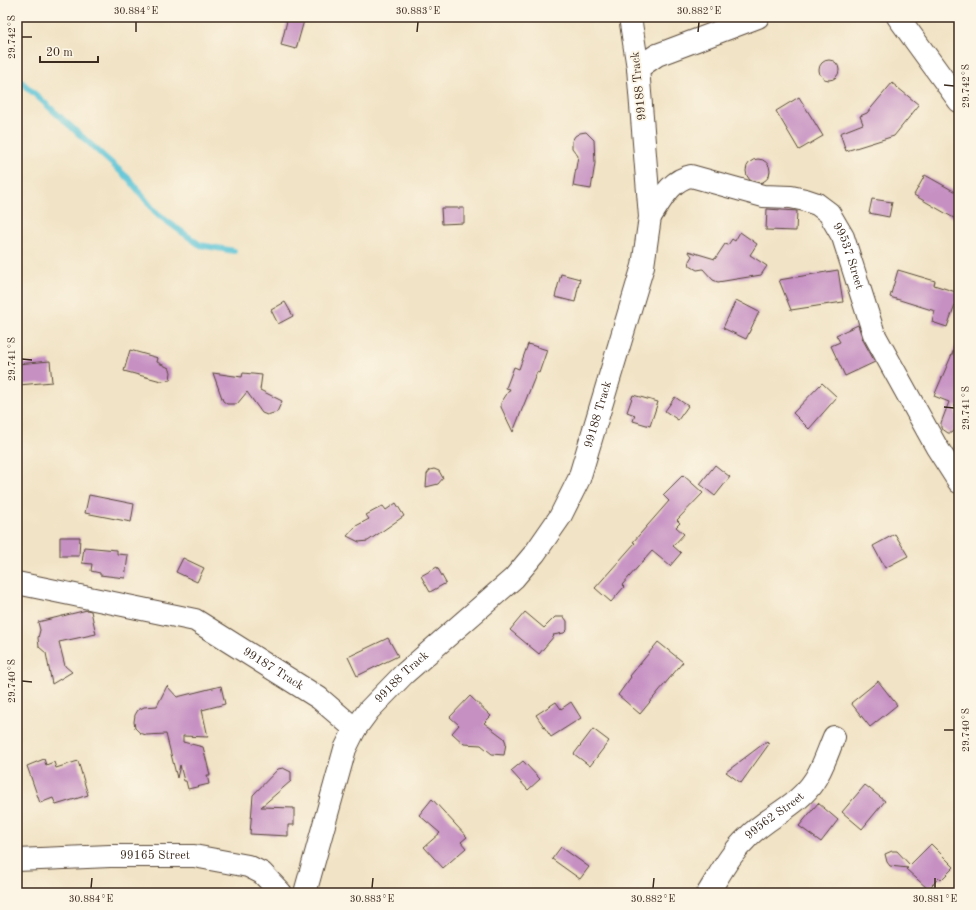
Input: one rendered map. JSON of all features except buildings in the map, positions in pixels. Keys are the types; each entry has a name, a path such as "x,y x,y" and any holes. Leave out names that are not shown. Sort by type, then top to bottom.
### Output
{"street":[{"name":"99188 Track","path":"355,729 369,710 404,674 514,578 535,554 560,517 580,479 643,266 650,217 638,68 630,17"},
{"path":"638,68 657,55 758,17"},
{"path":"898,17 959,101"},
{"name":"99537 Street","path":"650,217 673,184 680,179 691,176 763,196 805,200 817,204 829,213 843,237 874,334 936,446 959,482"},
{"name":"99187 Track","path":"17,583 195,620 319,698 355,729"},
{"path":"305,893 346,749 355,729"},
{"name":"99562 Street","path":"708,893 729,859 747,838 797,800 814,781 834,737"},
{"name":"99165 Street","path":"17,860 110,856 194,856 248,866 262,873 281,893"}],"waterway":[{"path":"17,78 129,179 157,214 200,245 234,251"}]}
